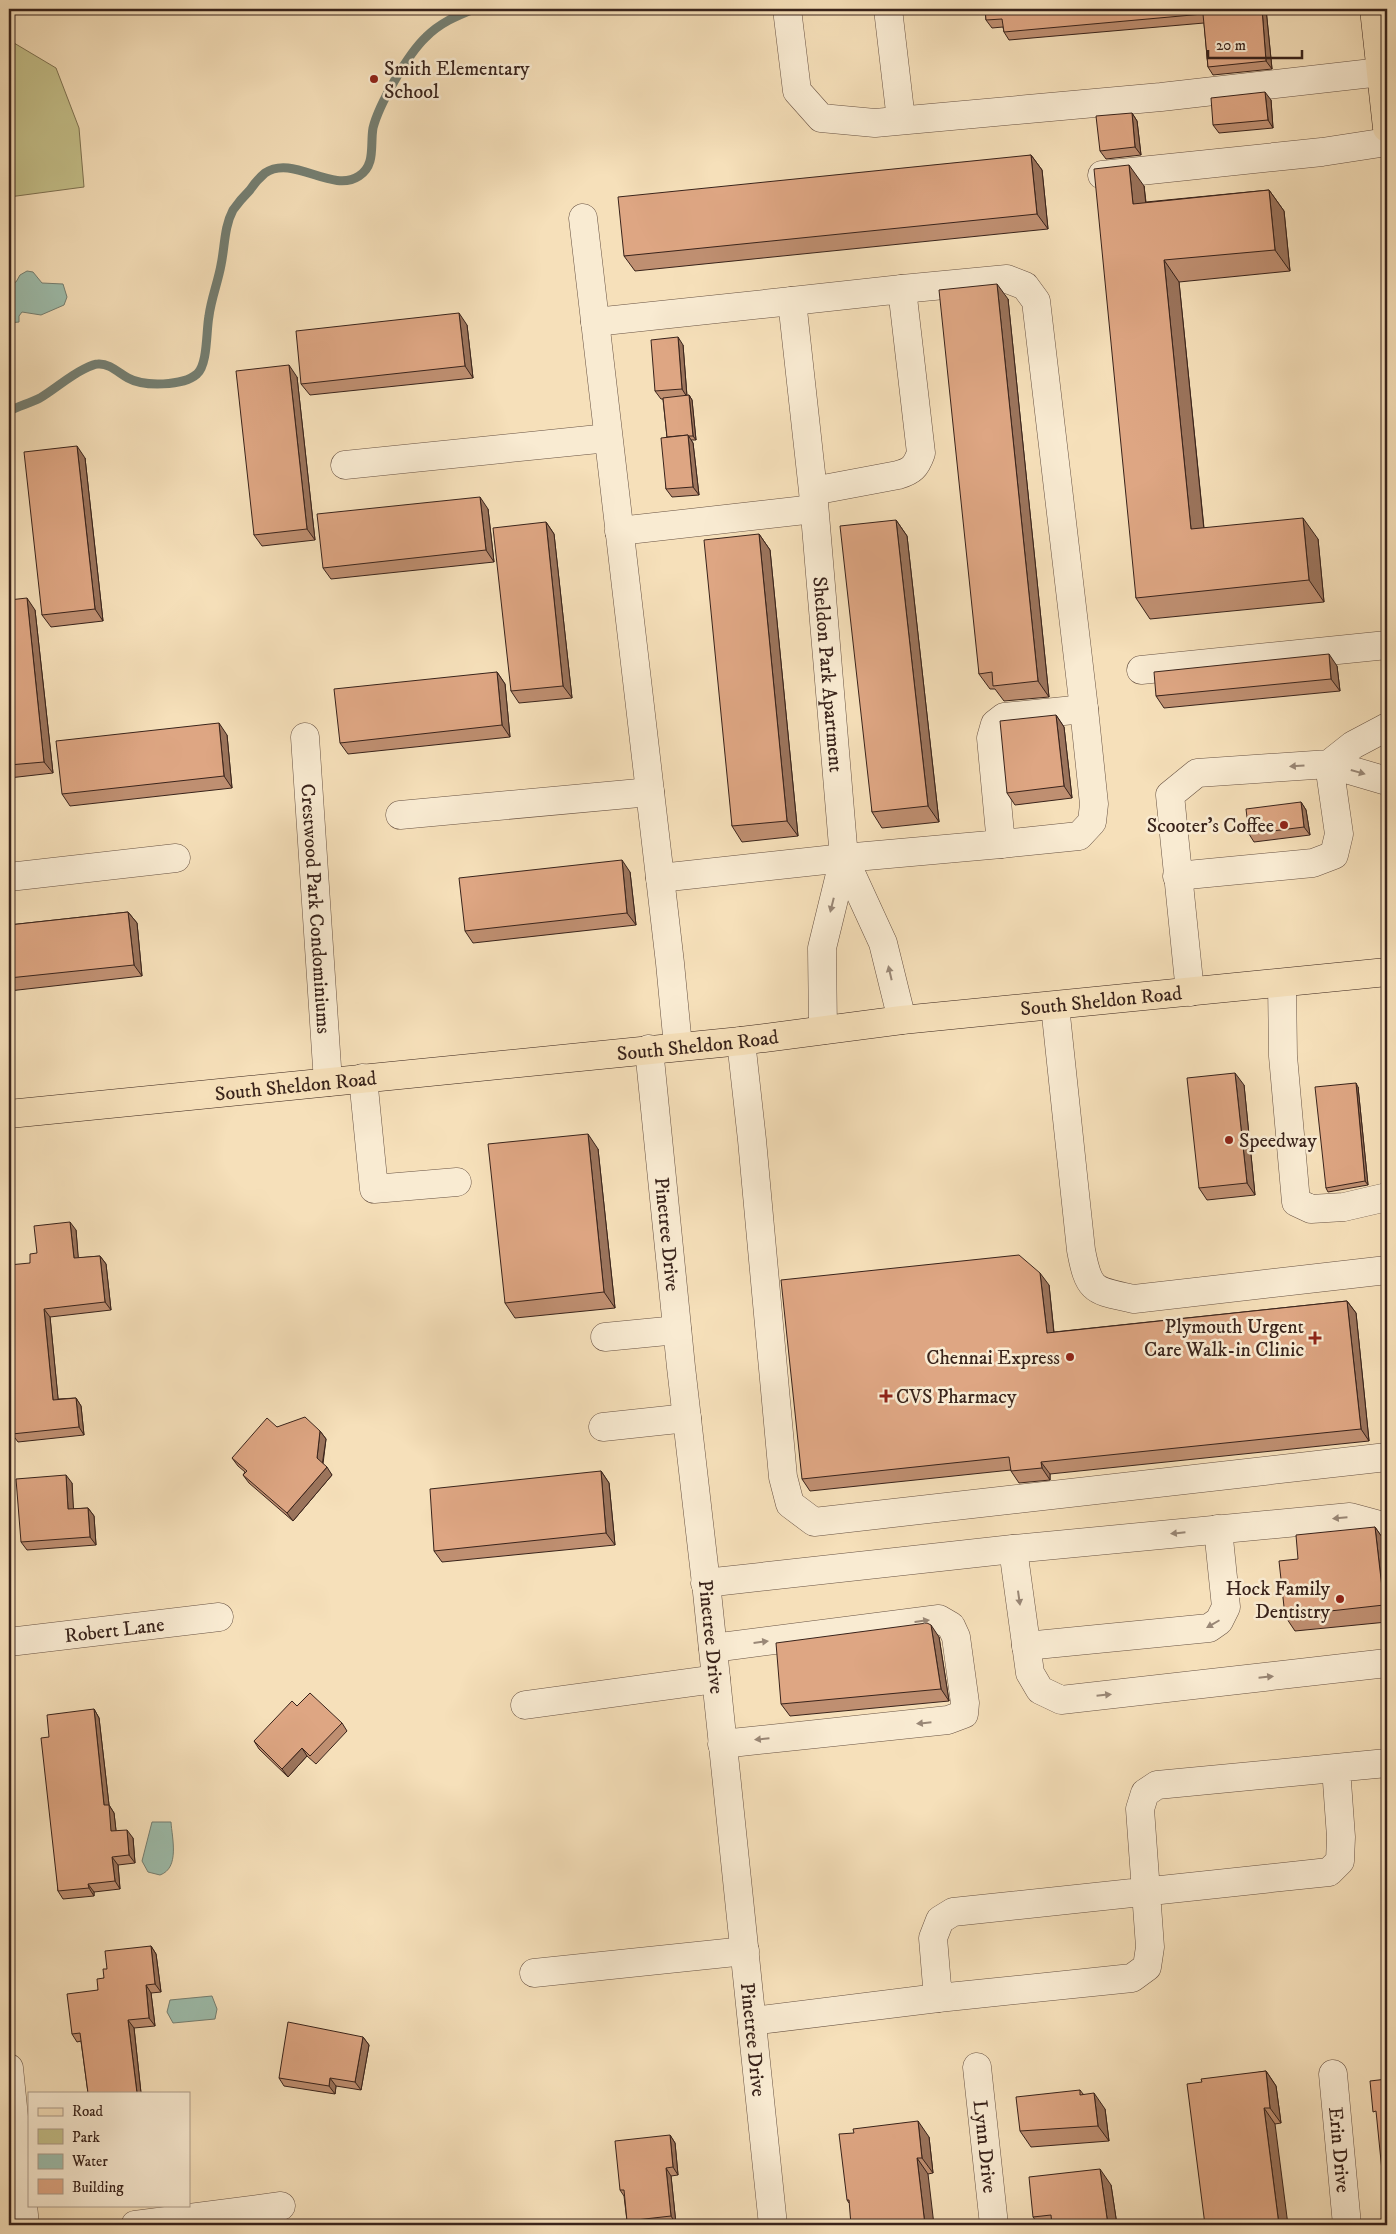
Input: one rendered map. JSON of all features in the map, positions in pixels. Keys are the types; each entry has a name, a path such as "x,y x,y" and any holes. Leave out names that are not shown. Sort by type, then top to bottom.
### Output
{"main road":[{"path":"1379,22 1381,72 1387,128"},
{"name":"South Sheldon Road","path":"9,1114 741,1041 902,1020 1387,972"}],"street":[{"path":"788,9 797,91 821,118 875,123 1161,98 1381,72"},
{"path":"888,9 901,120"},
{"path":"1102,175 1322,152 1387,142"},
{"path":"583,218 678,1046"},
{"path":"594,322 1007,279 1025,286 1036,301 1084,709 1094,804 1092,822 1078,836 844,858 660,878"},
{"path":"620,531 813,500 910,472 917,465 921,454 902,289"},
{"name":"Sheldon Park Apartment","path":"792,301 813,500 844,858 822,948 823,1030"},
{"path":"345,464 608,438"},
{"path":"1140,670 1387,645"},
{"path":"1001,844 991,738 995,724 1004,717 1084,709"},
{"path":"1329,764 1353,745 1387,727"},
{"name":"Crestwood Park Condominiums","path":"305,737 328,1082"},
{"path":"1177,876 1313,863 1334,855 1339,834 1329,764"},
{"path":"1190,992 1170,795 1196,774 1329,764 1387,781"},
{"path":"400,815 650,792"},
{"path":"9,877 176,858"},
{"name":"Sheldon Park Apartment","path":"844,858 883,943 902,1020"},
{"path":"1282,983 1283,1056 1296,1202 1311,1209 1344,1207 1387,1197"},
{"path":"1055,1006 1080,1250 1086,1277 1100,1292 1134,1299 1387,1270"},
{"path":"741,1041 783,1477 790,1504 814,1522 1387,1457"},
{"name":"Pinetree Drive","path":"649,1049 774,2225"},
{"path":"363,1078 374,1190 457,1182"},
{"path":"605,1337 678,1330"},
{"path":"603,1427 687,1418"},
{"path":"706,1583 1013,1549 1350,1517 1387,1527"},
{"path":"1026,1646 1209,1628 1220,1621 1226,1607 1218,1529"},
{"path":"1013,1549 1030,1673 1040,1690 1061,1700 1387,1663"},
{"name":"Robert Lane","path":"9,1642 219,1617"},
{"path":"713,1648 939,1619 951,1626 956,1637 965,1703 964,1714 948,1720 722,1744"},
{"path":"525,1705 716,1679"},
{"path":"752,2021 938,1998 1132,1978 1147,1967 1150,1947 1140,1809 1145,1793 1157,1786 1387,1762"},
{"path":"938,1998 933,1938 940,1920 952,1912 1329,1872 1340,1861 1341,1837 1336,1768"},
{"path":"534,1973 745,1951"},
{"name":"Lynn Drive","path":"977,2067 994,2225"},
{"path":"9,2068 25,2225"},
{"name":"Erin Drive","path":"1333,2074 1347,2225"},
{"path":"135,2225 281,2206"}],"green space":[{"path":"9,40 56,68 79,128 84,187 9,197"}],"water":[{"path":"27,271 33,272 42,283 63,284 67,297 64,305 41,315 22,312 19,316 19,322 9,323 9,284 16,282 20,275"},
{"path":"152,1822 171,1822 173,1859 166,1871 160,1875 148,1872 142,1861"},
{"path":"212,1996 217,2009 215,2019 173,2023 167,2012 170,2000"}],"building":[{"path":"985,9 1262,9 1266,61 1208,67 1203,14 1004,32 1002,19 986,20"},
{"path":"1265,92 1268,120 1213,125 1211,98"},
{"path":"1132,113 1135,147 1100,151 1096,116"},
{"path":"1031,155 1037,214 624,256 618,197"},
{"path":"1129,165 1133,204 1269,190 1275,250 1164,260 1191,529 1303,518 1309,580 1136,598 1094,169"},
{"path":"997,284 1038,681 993,686 992,672 979,674 939,290"},
{"path":"459,313 465,366 301,384 296,331"},
{"path":"678,337 682,389 655,391 651,340"},
{"path":"289,365 307,529 254,535 236,371"},
{"path":"689,395 693,436 667,437 663,398"},
{"path":"688,435 693,487 666,489 661,438"},
{"path":"77,446 95,609 42,615 24,452"},
{"path":"480,497 486,550 323,568 317,514"},
{"path":"896,520 928,806 872,812 840,526"},
{"path":"546,522 563,686 511,691 493,528"},
{"path":"759,534 787,821 732,826 704,540"},
{"path":"27,598 44,762 9,765 9,600"},
{"path":"1329,654 1331,679 1156,696 1154,672"},
{"path":"497,672 502,725 340,743 334,689"},
{"path":"1056,715 1064,786 1007,793 1000,721"},
{"path":"219,723 224,776 62,794 56,741"},
{"path":"1301,802 1304,827 1249,834 1246,809"},
{"path":"622,860 627,913 465,931 459,878"},
{"path":"128,912 134,965 9,978 9,925"},
{"path":"1235,1073 1247,1183 1199,1188 1187,1078"},
{"path":"1356,1083 1365,1181 1326,1188 1315,1087"},
{"path":"588,1134 604,1292 505,1303 488,1144"},
{"path":"70,1222 74,1258 100,1256 105,1302 44,1309 53,1400 76,1398 79,1427 12,1434 9,1403 9,1265 30,1263 30,1254 37,1253 34,1226"},
{"path":"1019,1255 1040,1273 1047,1333 1347,1301 1361,1429 1041,1462 1042,1468 1011,1471 1009,1457 802,1479 781,1280"},
{"path":"305,1417 320,1431 317,1458 327,1467 287,1513 243,1475 247,1471 232,1458 267,1418 277,1427"},
{"path":"601,1471 606,1533 434,1551 430,1489"},
{"path":"66,1475 68,1509 88,1508 90,1537 21,1542 16,1479"},
{"name":"Hock Family Dentistry","path":"1375,1527 1384,1605 1285,1616 1279,1561 1298,1559 1296,1535"},
{"path":"927,1623 931,1625 941,1689 781,1704 776,1643"},
{"path":"310,1693 342,1723 310,1756 302,1748 282,1769 254,1741 292,1701 297,1706"},
{"path":"94,1709 104,1805 109,1805 111,1831 127,1830 129,1855 112,1857 115,1881 88,1884 89,1888 58,1891 41,1738 49,1737 47,1715"},
{"path":"151,1946 155,1984 146,1985 149,2018 128,2020 137,2092 88,2092 80,2033 72,2034 67,1994 98,1990 97,1979 104,1978 103,1969 107,1969 105,1951"},
{"path":"288,2022 363,2037 355,2082 330,2078 329,2086 279,2078"},
{"path":"1266,2071 1270,2108 1264,2108 1279,2225 1205,2225 1187,2084 1202,2082 1201,2079"},
{"path":"1387,2079 1387,2221 1376,2111 1373,2112 1370,2081"},
{"path":"1080,2090 1080,2095 1094,2093 1098,2126 1020,2131 1016,2097"},
{"path":"918,2121 922,2158 917,2158 925,2225 851,2225 839,2134 854,2133 853,2129"},
{"path":"670,2135 673,2167 666,2168 671,2216 627,2221 624,2190 620,2190 615,2141"},
{"path":"1100,2169 1108,2225 1052,2225 1051,2215 1033,2217 1029,2177"}],"waterway":[{"path":"9,411 40,398 78,372 96,364 110,367 135,381 153,384 183,381 197,374 201,369 205,355 210,310 220,271 228,223 235,207 265,173 276,168 300,170 337,180 348,180 359,176 368,166 370,160 373,128 381,106 411,55 426,37 437,28 455,17 474,9"}],"place":[{"name":"Smith Elementary School","path":"374,79"},
{"name":"Scooter's Coffee","path":"1284,825"},
{"name":"Speedway","path":"1229,1140"},
{"name":"Plymouth Urgent Care Walk-in Clinic","path":"1315,1338"},
{"name":"Chennai Express","path":"1070,1357"},
{"name":"CVS Pharmacy","path":"886,1396"},
{"name":"Hock Family Dentistry","path":"1340,1599"}]}
